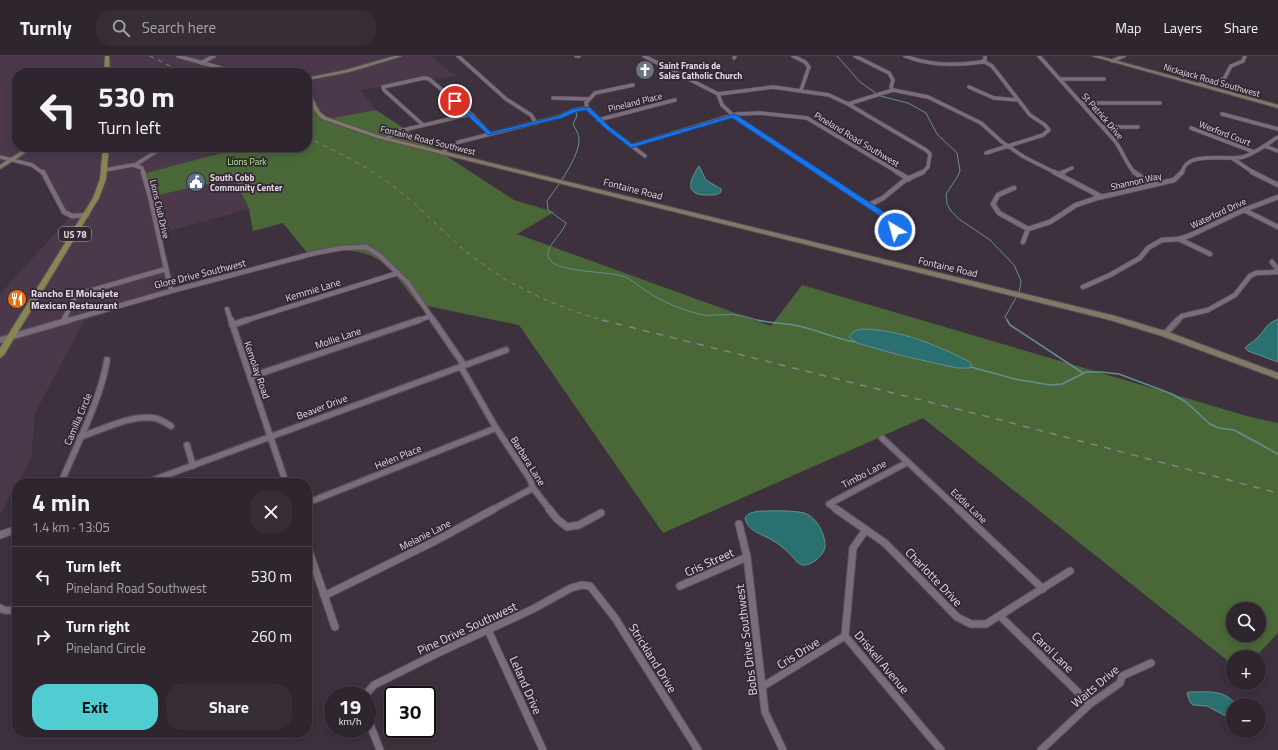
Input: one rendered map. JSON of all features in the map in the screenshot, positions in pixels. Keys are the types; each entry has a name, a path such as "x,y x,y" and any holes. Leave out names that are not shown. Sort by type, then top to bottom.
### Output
{"main road":[{"path":"107,56 107,68"},
{"path":"312,77 348,69 393,56"},
{"path":"312,77 347,71 400,56"},
{"name":"Nickajack Road Southwest","path":"1094,56 1200,84 1278,107"},
{"name":"Fontaine Road Southwest","path":"312,102 318,113 324,118 356,130 442,153 561,181"},
{"path":"0,167 24,152"},
{"name":"US 78","path":"0,355 87,214 100,190 105,170 106,152"},
{"name":"Fontaine Road","path":"561,181 1137,324 1278,376"}],"street":[{"path":"178,56 222,68"},
{"path":"201,63 214,56"},
{"path":"458,56 506,99 531,115 536,123"},
{"path":"644,56 718,94 759,88 781,87 829,94 921,146 930,154 928,167 922,173 900,183 883,198 869,205"},
{"path":"793,56 805,62 809,67 801,90"},
{"path":"855,56 889,73 893,80 891,87 893,90"},
{"path":"905,56 934,64 985,62 992,66 1030,115 1045,125 1049,130 1043,135 1009,147 986,153"},
{"path":"981,62 985,60 985,56"},
{"name":"St Patrick Drive","path":"1039,56 1082,103 1123,152 1129,167 1137,175 1153,185"},
{"path":"1112,61 1124,56"},
{"path":"1200,84 1224,79 1231,66 1243,61 1245,56"},
{"path":"422,125 383,88 385,86 424,78 429,79 471,114 490,134"},
{"path":"1060,79 1104,79"},
{"path":"633,85 595,93 586,103 587,108 598,120 645,156"},
{"path":"969,86 994,98 1018,100"},
{"path":"848,104 893,90 922,95 933,99 981,123 1009,147 1024,157 1102,197"},
{"path":"718,94 722,105 732,116 892,221 895,230"},
{"path":"553,98 589,99"},
{"name":"Pineland Place","path":"598,120 675,100"},
{"path":"1082,103 1160,103"},
{"path":"442,153 454,144 560,117 574,110 587,108"},
{"name":"Pineland Road Southwest","path":"631,146 732,116 754,113 807,118 909,179"},
{"path":"386,139 400,131 471,114"},
{"path":"1222,114 1278,129"},
{"path":"1102,127 1138,127"},
{"name":"Wexford Court","path":"1191,128 1254,152"},
{"name":"Shannon Way","path":"1028,229 1050,222 1076,205 1102,197 1174,180 1190,161 1212,158 1242,157 1265,146 1278,137"},
{"path":"1265,146 1278,151"},
{"path":"105,170 135,165 155,152"},
{"path":"0,157 30,164 40,169 44,173 58,203 66,214 87,214"},
{"path":"1232,158 1250,171 1278,184"},
{"name":"Lions Club Drive","path":"135,165 142,168 150,196 171,291"},
{"path":"1059,174 1072,168"},
{"path":"1014,188 995,197 994,204 999,213 1028,229 1023,242"},
{"name":"Waterford Drive","path":"1082,287 1110,275 1140,258 1148,248 1162,240 1179,239 1202,231 1244,210 1278,197"},
{"path":"1244,210 1278,227"},
{"path":"1179,239 1210,254"},
{"name":"Glore Drive Southwest","path":"0,340 171,291 315,253 342,248 366,247 373,250 398,273 420,298 431,316"},
{"path":"1165,334 1182,316 1208,310 1234,295 1250,276 1256,273 1278,271 1272,262"},
{"path":"63,321 75,297 79,294 166,269"},
{"name":"Kemmie Lane","path":"232,325 398,273"},
{"name":"Kemolay Road","path":"227,308 284,478"},
{"name":"Barbara Lane","path":"431,316 462,366 496,428 530,479 533,488 557,519 567,527 579,525 601,513"},
{"name":"Mollie Lane","path":"250,377 431,316"},
{"name":"Beaver Drive","path":"159,478 506,350"},
{"name":"Camilla Circle","path":"63,478 98,394 105,373 107,360"},
{"path":"80,437 146,418 157,419 170,426"},
{"name":"Helen Place","path":"312,502 496,428"},
{"name":"Eddie Lane","path":"882,438 1043,589"},
{"path":"187,445 193,466"},
{"name":"Timbo Lane","path":"829,504 908,462"},
{"name":"Melanie Lane","path":"324,596 437,540 533,488"},
{"name":"Charlotte Drive","path":"829,504 885,543 957,617 978,626 986,624 1000,616 1070,571"},
{"name":"Bobs Drive Southwest","path":"739,524 747,557 765,712 783,750"},
{"name":"Driskell Avenue","path":"865,530 853,548 846,615 846,636 941,750"},
{"path":"0,535 12,531"},
{"name":"Cris Street","path":"680,586 747,557"},
{"path":"312,560 335,627"},
{"name":"Pine Drive Southwest","path":"373,686 438,653 533,609 571,588 582,585"},
{"name":"Strickland Drive","path":"582,585 590,586 615,618 698,750"},
{"path":"0,608 12,611"},
{"name":"Carol Lane","path":"1000,616 1090,704"},
{"name":"Leland Drive","path":"488,630 543,750"},
{"name":"Cris Drive","path":"762,687 846,636"},
{"name":"Waits Drive","path":"1041,750 1090,704 1120,684 1122,676 1151,662"},
{"path":"375,738 380,750"}],"shaded area":[{"path":"0,56 430,56 456,76 360,90 376,110 327,119 318,112 312,103 312,68 12,68 12,152 211,152 212,156 146,173 154,196 234,178 249,209 160,233 176,289 84,321 35,413 31,459 20,478 12,478 12,493 0,514 0,294 70,217 52,188 45,170 13,159 0,167"},
{"path":"699,166 706,180 721,189 721,192 714,195 701,195 692,190 691,182"},
{"path":"1278,319 1278,362 1248,351 1245,348 1273,321"},
{"path":"863,329 905,335 932,344 970,362 972,366 970,368 957,368 899,355 857,343 849,337 853,332"},
{"path":"762,511 794,511 804,513 812,518 822,532 825,542 824,551 819,558 807,565 803,565 796,561 780,545 752,529 746,522 746,516"},
{"path":"1215,692 1227,696 1230,698 1226,698 1226,716 1207,706 1193,705 1190,702 1187,693"}],"green space":[{"name":"Lions Park","path":"312,103 318,112 327,119 376,110 514,200 554,212 517,234 771,326 802,285 1247,416 1278,423 1278,633 1262,650 1226,650 1226,659 923,418 663,533 519,325 418,304 394,274 374,257 348,251 309,255 283,223 253,231 249,209 234,178 154,196 146,173 225,152 312,152"}],"waterway":[{"path":"837,56 860,82 877,94"},
{"path":"880,96 908,103 926,113 937,134 957,153 960,171 946,194 947,204 951,211 959,219 990,240 1014,265 1021,281 1019,293"},
{"path":"576,112 577,116 573,124 578,133 579,139 576,154 567,171 547,201 548,210 566,223 549,249 548,257 552,262 570,269 622,276 661,300 695,313 706,315 737,315 758,320"},
{"path":"1008,321 1005,317 1017,296"},
{"path":"758,320 794,325 855,342"},
{"path":"1007,320 1010,325 1083,373"},
{"path":"971,367 1015,379 1050,385 1062,384 1086,372 1119,374 1172,394 1186,402 1210,424 1219,428 1234,430 1278,454"}],"railway":[{"path":"150,56 174,68"},
{"path":"312,140 358,163 386,181 410,200 465,251 507,280 522,289 555,304 605,321"},
{"path":"602,320 989,417 1278,493"}],"place":[{"name":"Saint Francis de Sales Catholic Church","path":"645,70"},
{"name":"South Cobb Community Center","path":"196,182"},
{"name":"Rancho El Molcajete Mexican Restaurant","path":"17,299"}],"route":[{"path":"455,101 471,114 490,134 560,117 574,110 587,108 598,120 631,146 732,116 892,221 894,223 895,230"}]}
